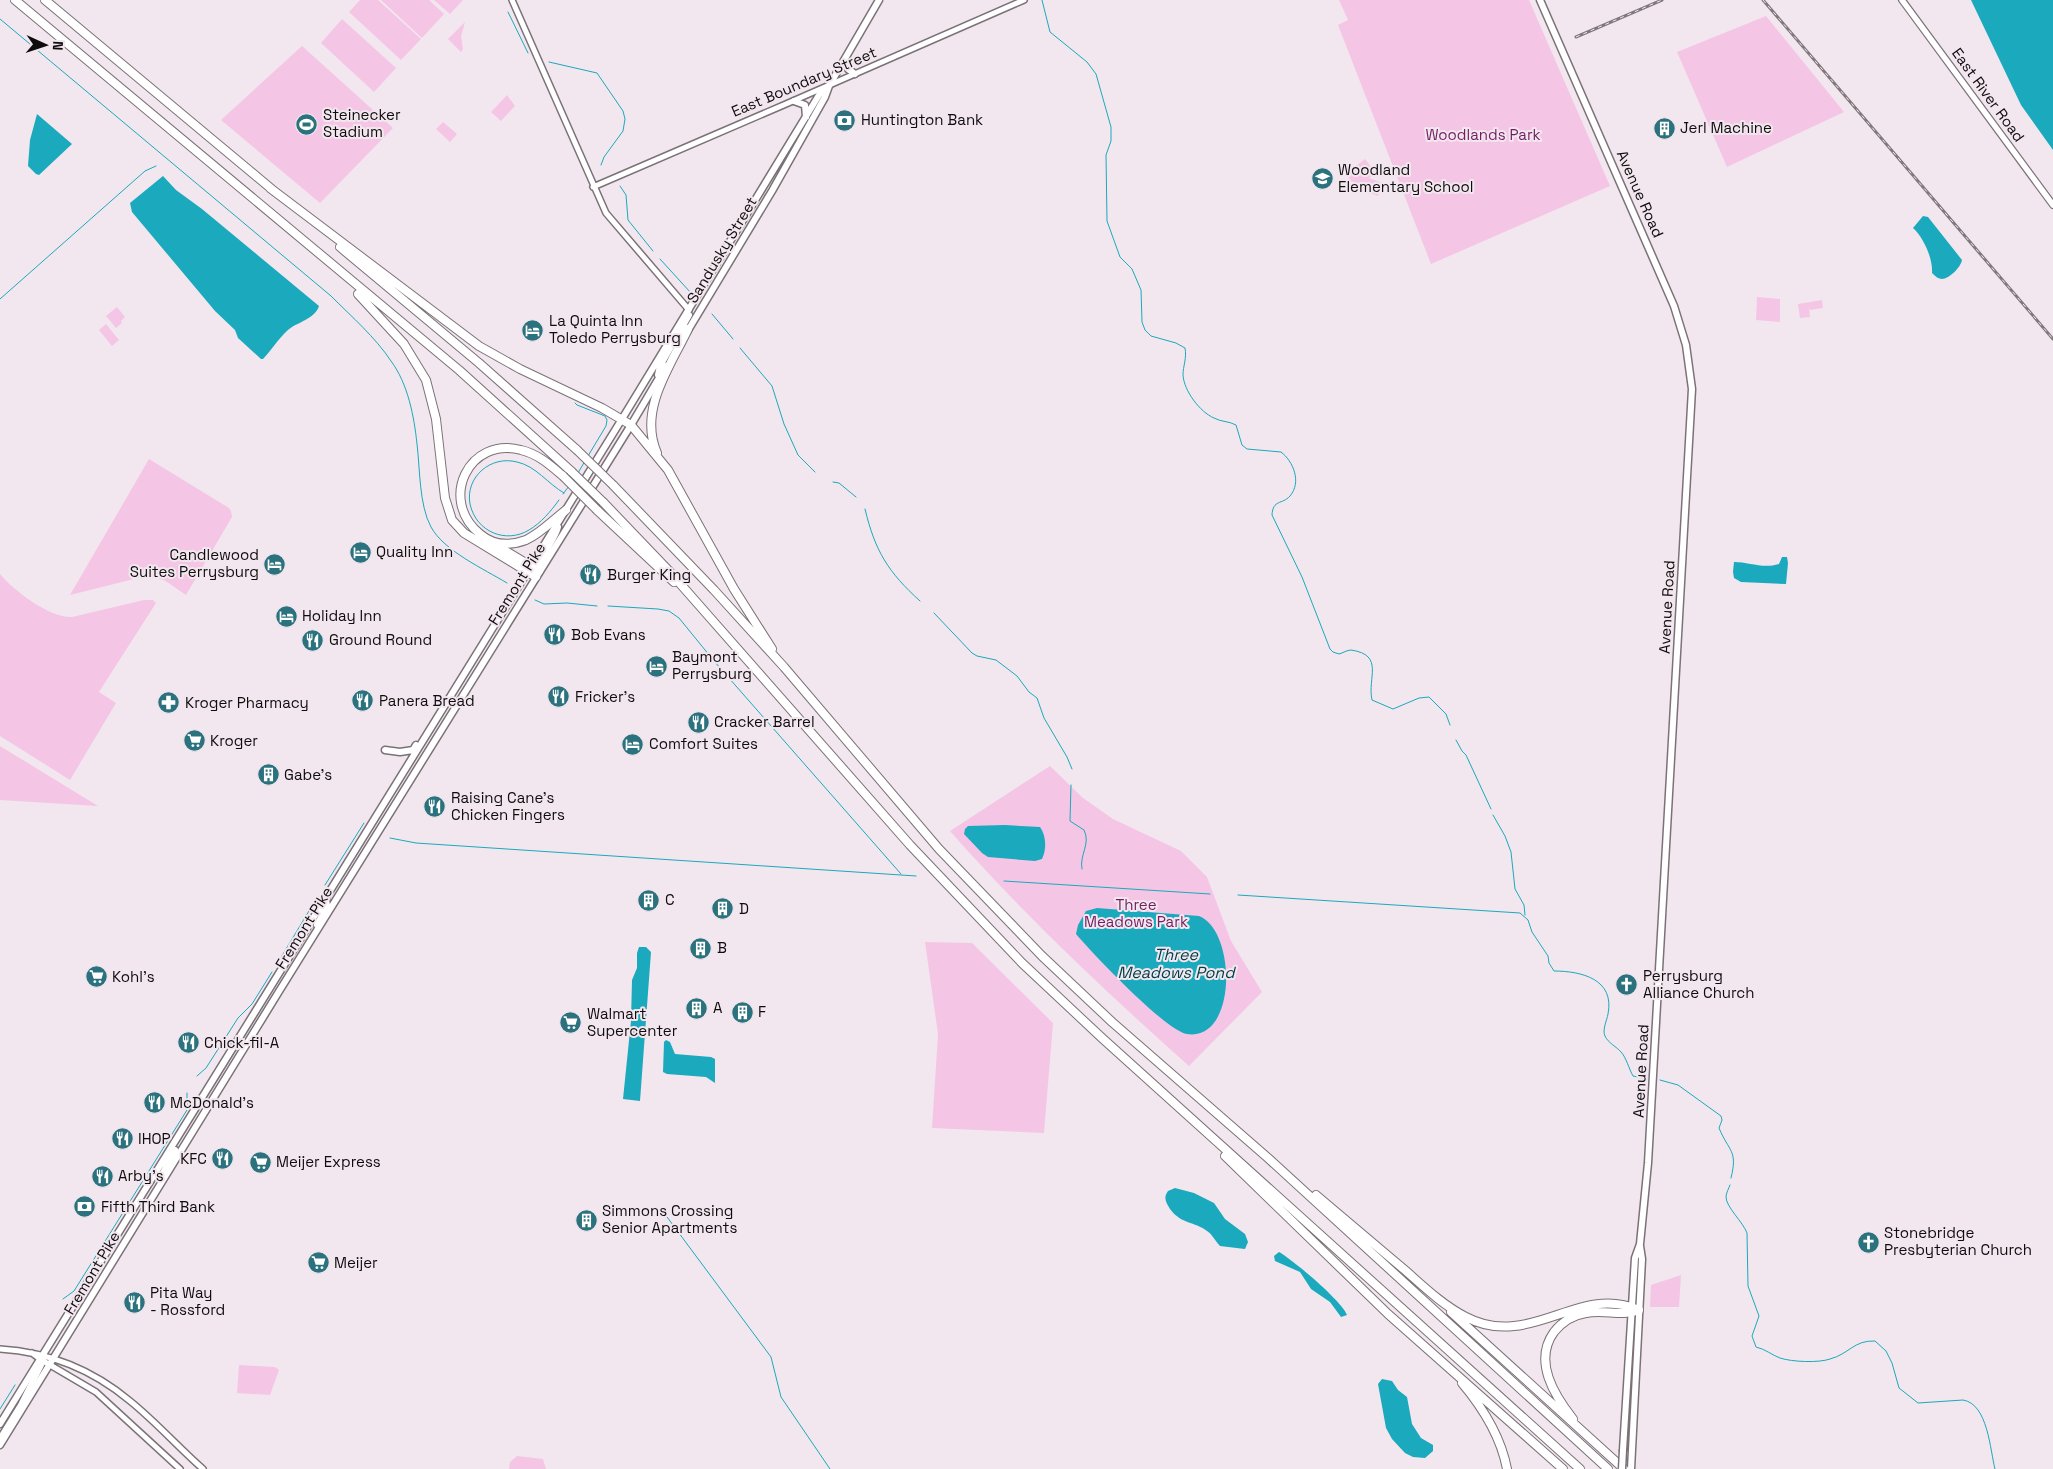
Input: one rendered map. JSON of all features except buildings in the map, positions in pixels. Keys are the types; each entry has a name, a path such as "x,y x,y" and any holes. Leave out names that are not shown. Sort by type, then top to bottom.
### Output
{"highway":[{"path":"15,0 466,376 572,472 603,502 706,612 787,706 981,921 1065,1004 1580,1469"},
{"path":"45,0 479,363 577,450 688,561 784,667 933,842 1005,919 1112,1022 1268,1158 1608,1469"},
{"path":"270,188 479,346 520,369 631,425 660,460 678,487 734,590 784,667"},
{"path":"341,273 351,287 366,300 404,344 426,380 436,419 445,498 452,520 464,533 538,574"},
{"path":"660,460 654,447 651,431 653,402 688,329"},
{"path":"529,569 474,529 460,503 463,477 477,459 494,450 508,448 521,450 542,459 563,476 706,612"},
{"path":"490,542 503,544 527,539 566,510"},
{"path":"1198,1125 1214,1144 1388,1314 1563,1469"},
{"path":"1268,1158 1281,1165 1457,1312 1475,1321 1494,1326 1524,1325 1587,1305 1631,1310"},
{"path":"1414,1278 1623,1469"},
{"path":"1587,1436 1565,1409 1549,1380 1545,1360 1549,1341 1561,1325 1578,1315 1639,1310"},
{"path":"1444,1363 1478,1403 1492,1426 1502,1450 1507,1469"}],"main road":[{"name":"Sandusky Street","path":"631,425 774,188 824,99 829,86 879,0"},
{"name":"Avenue Road","path":"1540,0 1664,282 1682,328 1690,370 1690,432 1648,1155 1640,1244 1642,1259 1631,1469"},
{"name":"East River Road","path":"1902,0 2053,205"},
{"path":"845,59 848,69 855,74"},
{"name":"Sandusky Street","path":"622,419 819,95 829,86"},
{"path":"794,101 805,105 806,117"},
{"path":"656,381 660,366 687,322 689,310"},
{"name":"Fremont Pike","path":"0,1424 622,419"},
{"name":"Fremont Pike","path":"0,1445 631,425"},
{"path":"538,574 540,562 555,536 559,520"},
{"path":"385,750 400,752 413,750 427,728 436,721"},
{"path":"334,904 336,892 351,865 355,852"},
{"path":"306,948 310,935 327,906 326,899"},
{"path":"150,1202 174,1151 199,1111 205,1094"},
{"name":"Avenue Road","path":"1623,1469 1631,1310 1635,1258 1640,1244"},
{"path":"0,1439 21,1405 42,1358"}],"street":[{"path":"512,0 593,186 612,221 689,310"},
{"name":"East Boundary Street","path":"593,186 829,86 1024,0"},
{"path":"0,1349 31,1352 42,1358 88,1373 117,1390 203,1469"},
{"path":"53,1362 96,1392 180,1469"}],"green space":[{"path":"360,0 378,0 421,39 401,60 349,12"},
{"path":"381,0 429,0 444,14 422,38"},
{"path":"434,0 463,0 450,14"},
{"name":"Woodlands Park","path":"1339,0 1529,0 1610,186 1431,264 1338,25 1348,20"},
{"path":"1766,16 1844,112 1727,167 1677,52"},
{"path":"342,19 396,68 374,92 321,43"},
{"path":"465,22 461,36 463,49 461,52 448,39"},
{"name":"Steinecker Stadium","path":"302,46 393,128 320,203 221,120"},
{"path":"507,95 515,106 501,121 491,112"},
{"path":"443,122 457,134 450,142 436,129"},
{"path":"1365,159 1375,172 1369,178 1383,183 1378,196 1360,189 1362,185 1348,180 1352,169"},
{"path":"1757,297 1780,299 1780,322 1756,320"},
{"path":"1822,300 1823,308 1810,310 1809,307 1810,317 1800,318 1798,304"},
{"path":"117,307 125,317 116,328 106,316"},
{"path":"106,324 119,340 112,346 99,330"},
{"path":"149,459 229,508 232,517 186,595 164,580 146,576 70,595"},
{"path":"0,574 14,588 33,602 53,613 63,616 72,617 144,600 153,600 156,603 99,692 116,703 70,780 0,736"},
{"path":"0,746 98,806 0,800"},
{"name":"Three Meadows Park","path":"1050,766 1083,798 1113,819 1181,851 1207,877 1231,941 1262,992 1189,1066 1066,952 1007,893 950,831"},
{"path":"925,942 972,943 1053,1023 1044,1133 932,1128 938,1034"},
{"path":"1681,1275 1679,1307 1650,1307 1651,1285"},
{"path":"239,1365 275,1367 279,1370 270,1395 237,1393"},
{"path":"517,1456 543,1459 546,1469 509,1469 510,1462"}],"water":[{"path":"1971,0 2053,0 2053,150 2021,105"},
{"path":"37,114 72,144 39,175 28,166 30,140"},
{"path":"163,176 176,190 202,209 319,306 315,313 288,330 263,359 238,338 235,330 215,311 132,212 130,203"},
{"path":"1923,216 1928,217 1962,260 1951,275 1942,279 1932,273 1927,249 1921,237 1913,228"},
{"path":"1782,557 1787,557 1788,563 1786,584 1741,582 1734,578 1734,562 1762,566 1773,565 1779,564"},
{"path":"1005,825 1040,827 1044,834 1045,842 1045,851 1042,859 1035,861 988,857 964,834 968,826"},
{"name":"Three Meadows Pond","path":"1097,908 1199,916 1211,926 1220,942 1225,962 1226,984 1223,1004 1215,1021 1203,1032 1187,1034 1177,1030 1163,1020 1130,990 1076,934 1078,925 1086,911"},
{"path":"639,947 646,947 651,952 640,1101 623,1099 631,1021 632,980 637,968"},
{"path":"666,1040 670,1042 675,1054 715,1059 715,1083 706,1077 667,1074 663,1072 664,1042"},
{"path":"1175,1188 1194,1193 1214,1203 1225,1219 1245,1234 1248,1242 1245,1249 1220,1246 1207,1231 1179,1218 1170,1209 1165,1198 1168,1191"},
{"path":"1279,1252 1327,1291 1347,1315 1341,1317 1330,1302 1311,1289 1300,1272 1275,1261 1274,1256"},
{"path":"1382,1379 1392,1381 1398,1390 1407,1397 1412,1424 1421,1438 1433,1445 1433,1451 1425,1458 1413,1457 1405,1453 1392,1439 1386,1428 1378,1384"}],"waterway":[{"path":"1042,0 1050,32 1087,62 1096,74 1111,127 1111,141 1106,155 1107,221 1120,257 1132,269 1141,290 1142,322 1145,330 1151,336 1176,343 1185,348 1184,381 1186,388 1203,411 1217,419 1236,425 1242,445 1247,449 1281,452 1292,466 1296,478 1294,490 1287,499 1276,504 1272,515 1302,577 1330,649 1339,654 1351,650 1368,657 1372,669 1372,700 1393,709 1419,698 1429,697 1446,714 1450,725"},
{"path":"508,12 528,53"},
{"path":"0,19 331,296 371,335 397,370 406,390 416,433 424,508 431,527 437,536 455,552 507,583"},
{"path":"549,62 597,73 623,111 625,119 623,131 604,157 601,165"},
{"path":"0,299 145,171 156,166"},
{"path":"620,186 626,195 628,220 653,251"},
{"path":"660,259 691,293"},
{"path":"712,314 733,339"},
{"path":"740,348 772,386 784,424 798,455 815,472"},
{"path":"575,403 605,416 607,420 606,426 588,456"},
{"path":"559,500 538,524 529,530 511,536 493,533 479,522 473,514 470,494 472,485 482,470 489,465 507,461 517,462 530,467 564,493"},
{"path":"578,473 585,461"},
{"path":"833,482 839,483 856,497"},
{"path":"563,494 569,486"},
{"path":"865,509 873,537 884,560 899,580 920,601"},
{"path":"535,600 544,604 567,603 597,606"},
{"path":"608,606 658,609 669,611 679,618 714,661 901,874"},
{"path":"934,613 972,653 996,660 1017,676 1029,692 1037,698 1044,718 1072,769"},
{"path":"1456,740 1466,755 1491,809"},
{"path":"1071,785 1070,821 1084,830 1086,835 1082,869"},
{"path":"1493,815 1505,836 1511,852 1515,889 1524,905 1525,915"},
{"path":"325,885 364,823"},
{"path":"390,838 416,843 916,876"},
{"path":"1004,881 1210,894"},
{"path":"1238,895 1520,913 1528,920 1532,932 1548,956 1549,963 1554,971 1585,975 1601,985 1609,1002 1604,1034 1608,1041 1623,1054 1633,1076 1647,1079"},
{"path":"277,964 312,906"},
{"path":"197,1076 206,1068 238,1018 252,1004 272,972"},
{"path":"1660,1080 1678,1085 1721,1116 1722,1120 1719,1128 1733,1156 1731,1178"},
{"path":"63,1299 74,1291 187,1110 187,1093"},
{"path":"1730,1185 1726,1195 1727,1201 1747,1233 1748,1286 1759,1316 1752,1336 1756,1347 1785,1359 1813,1361 1837,1357 1857,1345 1868,1341 1875,1341 1886,1351 1892,1363 1899,1388 1918,1403 1963,1400 1971,1403 1978,1410 1986,1429 1995,1469"},
{"path":"667,1217 771,1357 781,1397 830,1469"},
{"path":"0,1409 15,1385"}],"railway":[{"path":"1576,37 1662,0"},
{"path":"1763,0 2053,339"}],"place":[{"name":"Huntington Bank","path":"845,120"},
{"name":"Steinecker Stadium","path":"307,124"},
{"name":"Jerl Machine","path":"1664,128"},
{"name":"Woodland Elementary School","path":"1322,179"},
{"name":"La Quinta Inn Toledo Perrysburg","path":"533,330"},
{"name":"Quality Inn","path":"360,552"},
{"name":"Candlewood Suites Perrysburg","path":"275,564"},
{"name":"Burger King","path":"591,575"},
{"name":"Holiday Inn","path":"286,616"},
{"name":"Bob Evans","path":"555,635"},
{"name":"Ground Round","path":"313,640"},
{"name":"Baymont Perrysburg","path":"656,666"},
{"name":"Fricker's","path":"559,697"},
{"name":"Panera Bread","path":"363,701"},
{"name":"Kroger Pharmacy","path":"169,703"},
{"name":"Cracker Barrel","path":"698,722"},
{"name":"Kroger","path":"194,741"},
{"name":"Comfort Suites","path":"633,744"},
{"name":"Gabe's","path":"268,775"},
{"name":"Raising Cane's Chicken Fingers","path":"435,807"},
{"name":"C","path":"649,900"},
{"name":"D","path":"723,909"},
{"name":"B","path":"701,948"},
{"name":"Kohl's","path":"96,977"},
{"name":"Perrysburg Alliance Church","path":"1627,985"},
{"name":"A","path":"697,1008"},
{"name":"F","path":"742,1012"},
{"name":"Walmart Supercenter","path":"571,1023"},
{"name":"Chick-fil-A","path":"188,1043"},
{"name":"McDonald's","path":"154,1103"},
{"name":"IHOP","path":"122,1139"},
{"name":"KFC","path":"223,1159"},
{"name":"Meijer Express","path":"260,1162"},
{"name":"Arby's","path":"102,1176"},
{"name":"Fifth Third Bank","path":"85,1207"},
{"name":"Simmons Crossing Senior Apartments","path":"586,1220"},
{"name":"Stonebridge Presbyterian Church","path":"1868,1242"},
{"name":"Meijer","path":"318,1263"},
{"name":"Pita Way - Rossford","path":"134,1302"}]}
